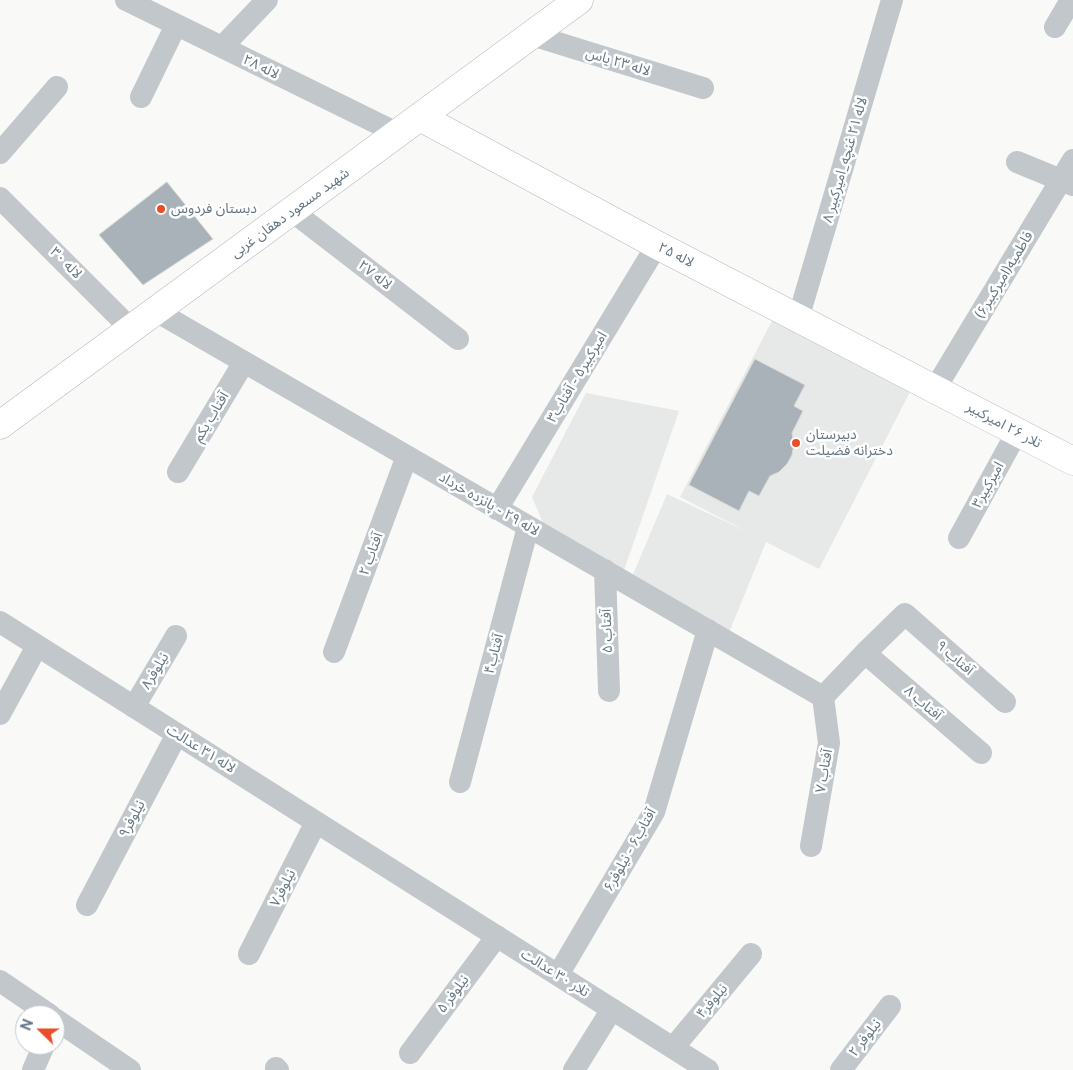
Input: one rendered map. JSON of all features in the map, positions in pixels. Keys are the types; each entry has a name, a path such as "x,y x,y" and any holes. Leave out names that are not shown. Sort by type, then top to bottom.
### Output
{"main road":[{"name":"شهید مسعود دهقان غربی","path":"0,425 579,0"},
{"name":"لاله ۲۵","path":"420,117 657,246 935,390"},
{"name":"تلار ۲۶ امیرکبیر","path":"935,390 1072,459"}],"street":[{"name":"لاله ۲۸","path":"126,0 397,134"},
{"path":"222,47 267,0"},
{"name":"لاله ۲۱ غنچه_امیرکبیر ۸","path":"798,319 892,0"},
{"path":"1055,27 1071,0"},
{"path":"141,97 176,25"},
{"name":"لاله ۲۳ یاس","path":"532,35 704,88"},
{"path":"0,153 57,87"},
{"name":"فاطمیه(امیرکبیر۶)","path":"935,390 1067,182 1073,160"},
{"path":"1017,162 1067,182"},
{"name":"لاله ۳۰","path":"0,198 131,329"},
{"name":"لاله ۲۷","path":"292,211 458,339"},
{"name":"امیرکبیر۵ - آفتاب۳","path":"498,508 657,246"},
{"name":"لاله ۲۹ - پانزده خرداد","path":"156,311 823,697"},
{"name":"آفتاب یکم","path":"178,472 244,362"},
{"name":"امیرکبیر۳","path":"959,538 1017,432"},
{"name":"آفتاب ۲","path":"334,652 407,456"},
{"name":"آفتاب۴","path":"460,782 528,526"},
{"name":"آفتاب ۵","path":"605,570 609,691"},
{"name":"آفتاب ۹","path":"865,653 905,614 1005,702"},
{"name":"لاله ۳۱ عدالت","path":"0,622 402,877"},
{"name":"آفتاب۶ - نیلوفر۶","path":"558,975 654,812 708,630"},
{"name":"نیلوفر۸","path":"134,707 176,636"},
{"path":"0,714 37,646"},
{"path":"823,697 865,653"},
{"name":"آفتاب ۸","path":"865,653 981,753"},
{"name":"آفتاب ۷","path":"811,846 829,743 823,697"},
{"name":"نیلوفر۹","path":"87,904 177,734"},
{"name":"نیلوفر۷","path":"249,954 316,822"},
{"name":"تلار ۳۰ عدالت","path":"402,877 708,1070"},
{"name":"نیلوفر ۵","path":"410,1053 497,936"},
{"name":"نیلوفر۴","path":"673,1048 751,954"},
{"path":"0,981 35,1005"},
{"name":"نیلوفر ۲","path":"841,1070 890,1006"},
{"path":"574,1070 612,1009"},
{"path":"65,1026 130,1070"},
{"path":"33,1070 40,1055"}],"shaded area":[{"name":"دبیرستان دخترانه فضیلت","path":"773,319 911,390 819,569 766,542 726,640 629,584 667,494 748,532 680,497"},
{"path":"586,393 679,411 619,585 551,542 532,497"}],"building":[{"name":"دبستان فردوس","path":"167,182 213,239 143,285 99,235"},
{"path":"755,359 805,385 794,406 803,411 792,433 794,444 792,455 787,464 779,472 770,476 759,496 749,491 739,511 689,485"}],"place":[{"name":"دبستان فردوس","path":"161,209"},
{"name":"دبیرستان دخترانه فضیلت","path":"796,443"}]}
